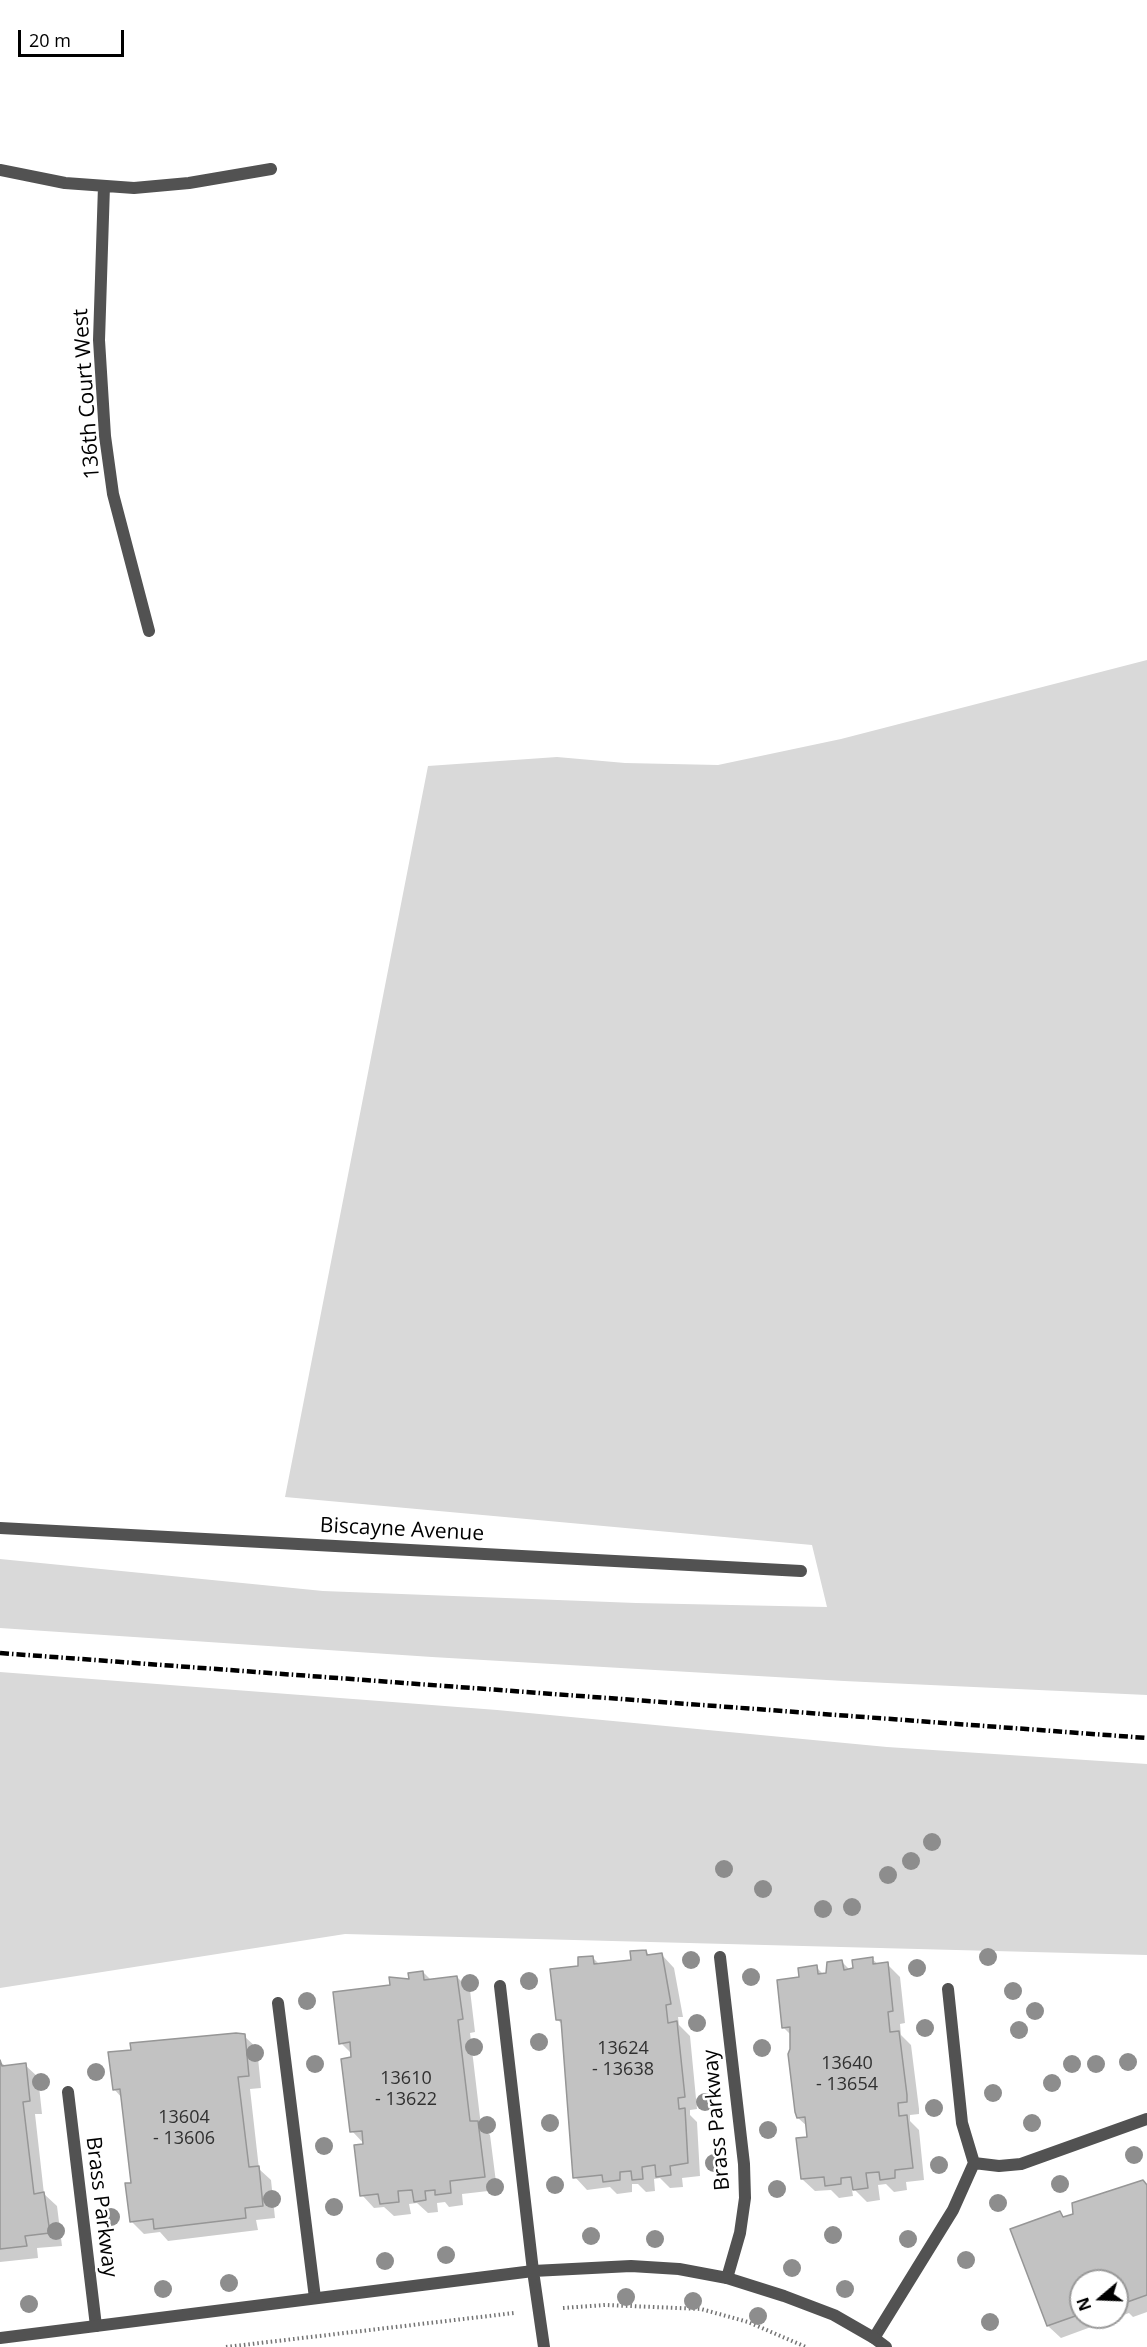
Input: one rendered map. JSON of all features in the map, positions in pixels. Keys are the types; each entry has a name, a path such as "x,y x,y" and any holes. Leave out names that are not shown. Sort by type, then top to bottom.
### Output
{"street":[{"path":"0,170 65,183 134,188 189,183 272,169"},
{"name":"136th Court West","path":"104,186 99,340 105,436 113,494 149,631"},
{"name":"Biscayne Avenue","path":"0,1528 801,1571"},
{"name":"Brass Parkway","path":"720,1957 744,2164 745,2198 740,2233 727,2278"},
{"path":"500,1986 544,2347"},
{"path":"874,2338 953,2210 974,2163 962,2123 948,1989"},
{"path":"278,2003 315,2298"},
{"name":"Brass Parkway","path":"68,2092 96,2326"},
{"path":"974,2163 999,2166 1021,2164 1147,2119"},
{"path":"0,2338 533,2271 631,2266 679,2269 727,2278 784,2296 834,2315 886,2347"}],"shaded area":[{"path":"1147,660 1147,1695 844,1681 432,1657 0,1628 0,1559 323,1591 636,1603 827,1607 812,1545 285,1497 428,766 557,757 625,763 718,765 841,739"},
{"path":"0,1672 497,1710 887,1747 1147,1764 1147,1955 345,1934 0,1988"}],"building":[{"path":"646,1950 647,1955 662,1953 671,2004 666,2005 668,2023 677,2021 685,2097 678,2098 679,2109 685,2108 688,2163 670,2166 671,2175 656,2177 655,2165 642,2167 643,2179 632,2180 631,2171 620,2172 620,2180 603,2182 602,2175 573,2178 561,2020 556,2020 550,1969 578,1966 578,1957 593,1956 594,1964 631,1960 630,1951"},
{"path":"873,1957 873,1964 888,1962 893,2011 888,2012 890,2032 899,2031 907,2095 907,2102 898,2103 899,2116 907,2115 913,2168 895,2170 895,2178 880,2180 879,2172 866,2173 868,2188 853,2190 851,2177 841,2178 841,2184 825,2186 824,2177 801,2179 796,2138 807,2137 805,2117 797,2118 795,2112 788,2054 790,2027 782,2028 777,1980 799,1977 798,1968 817,1965 818,1974 826,1973 827,1962 842,1960 844,1970 853,1968 852,1960"},
{"path":"423,1971 424,1980 457,1976 463,2019 458,2020 470,2121 478,2121 485,2177 450,2181 451,2193 435,2195 435,2190 425,2191 426,2200 414,2202 412,2190 398,2191 399,2202 380,2204 378,2194 360,2196 354,2145 363,2144 362,2131 350,2132 341,2059 351,2057 350,2042 339,2044 333,1992 390,1985 389,1977 409,1979 408,1973"},
{"path":"245,2034 249,2076 238,2077 249,2167 259,2166 263,2206 245,2208 246,2218 154,2229 153,2219 130,2222 125,2183 131,2183 120,2089 113,2090 108,2052 131,2050 130,2043"},
{"path":"0,2060 2,2066 26,2063 30,2101 23,2102 34,2194 44,2192 50,2233 25,2236 27,2246 0,2249"},
{"path":"1143,2180 1147,2185 1147,2295 1129,2301 1129,2269 1069,2269 1069,2318 1047,2326 1010,2229 1060,2211 1063,2217 1073,2214 1072,2203"}],"railway":[{"path":"0,1653 1147,1738"}]}
